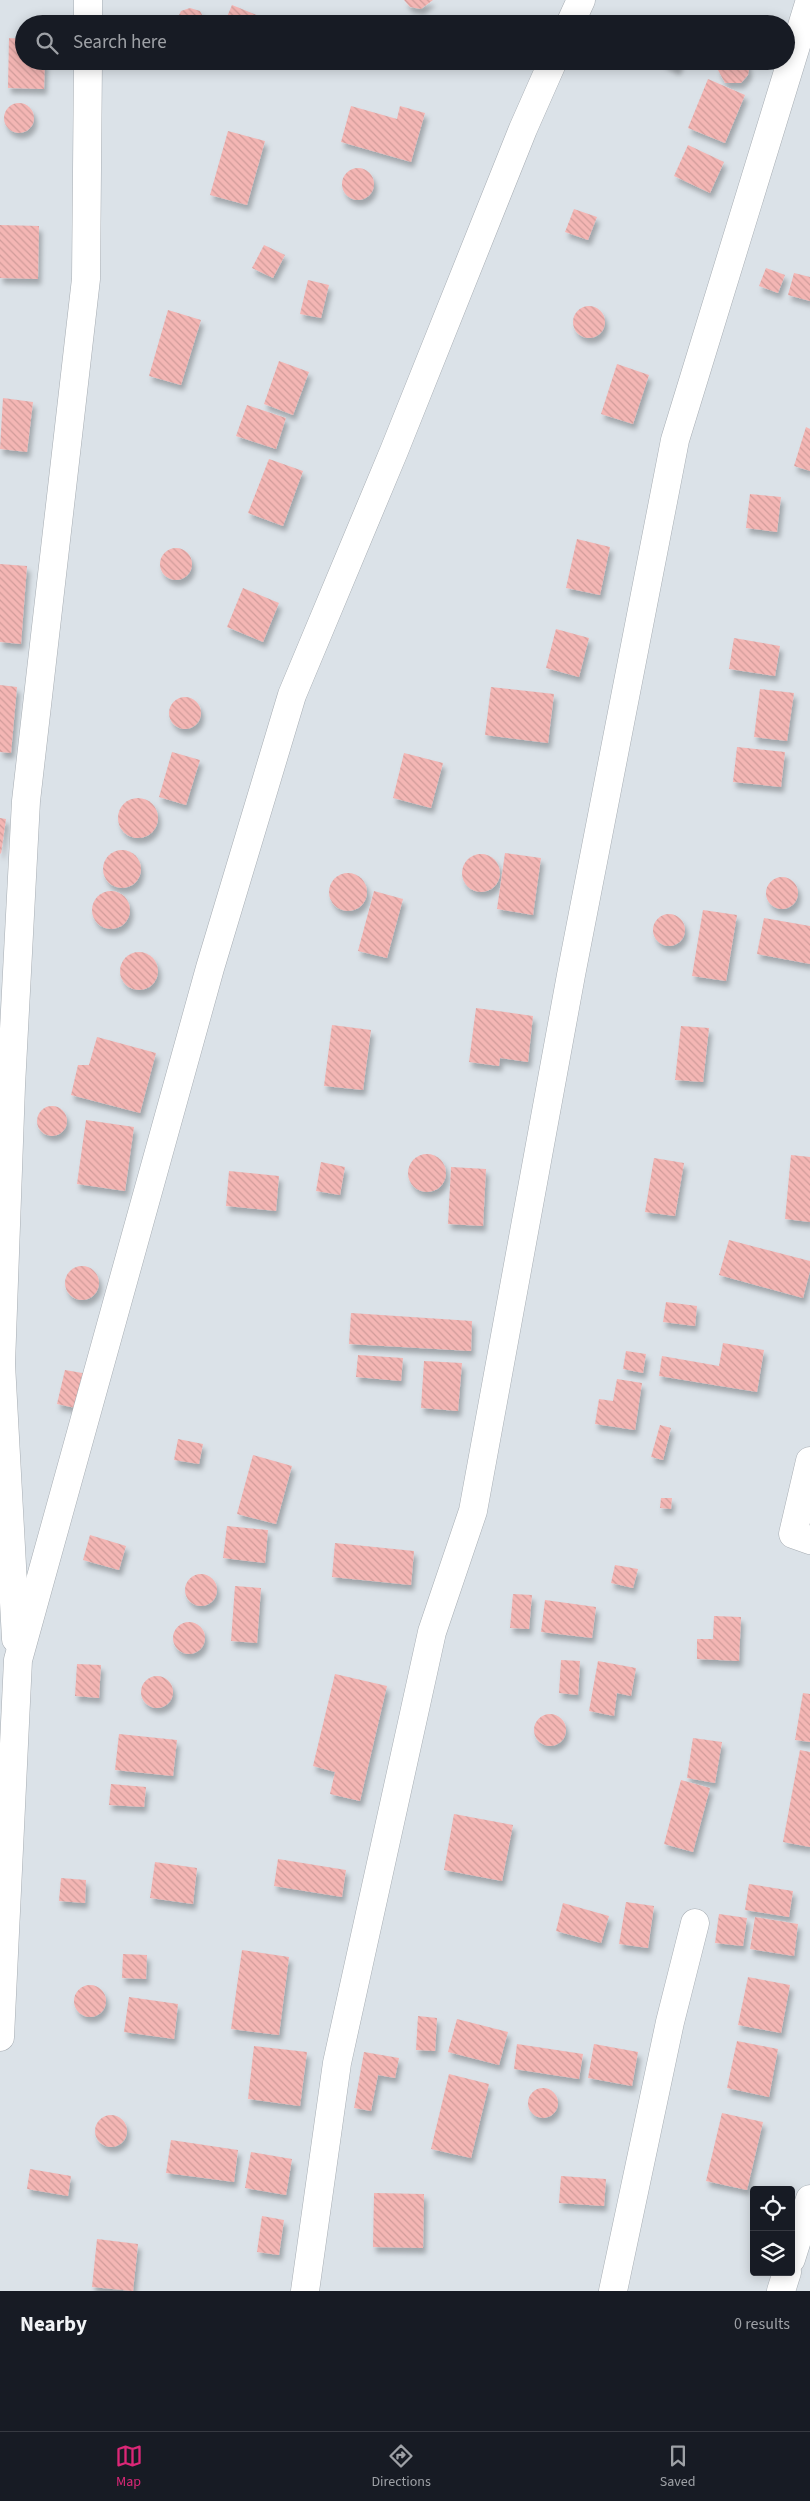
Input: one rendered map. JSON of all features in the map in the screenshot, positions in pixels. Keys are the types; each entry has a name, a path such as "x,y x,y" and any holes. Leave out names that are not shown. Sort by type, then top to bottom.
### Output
{"street":[{"path":"88,0 88,15"},
{"path":"574,15 581,0"},
{"path":"795,48 810,0"},
{"path":"0,2037 18,1660 1,1364 11,1086 26,801 86,279 88,70"},
{"path":"18,1660 208,978 292,695 394,451 523,129 550,70"},
{"path":"305,2291 337,2063 432,1632 473,1511 570,984 675,440 788,70"},
{"path":"810,1460 792,1534 810,1540"},
{"path":"613,2291 670,2022 695,1923"},
{"path":"795,2246 810,2199"},
{"path":"781,2291 786,2276"}],"building":[{"path":"404,0 433,0 421,9 410,7"},
{"path":"232,5 257,15 228,15"},
{"path":"190,8 200,11 202,15 179,15 181,11"},
{"path":"9,38 15,38 15,70 45,70 44,89 8,88"},
{"path":"718,70 749,70 748,75 741,83 725,83"},
{"path":"708,79 745,95 725,143 688,128"},
{"path":"19,103 30,107 34,118 30,129 19,133 8,129 4,118 8,107"},
{"path":"351,106 397,119 400,106 425,113 411,162 341,142"},
{"path":"228,131 265,141 247,205 210,195"},
{"path":"688,145 724,162 710,193 674,176"},
{"path":"358,168 364,169 369,173 373,178 373,190 369,195 364,199 358,200 352,199 347,195 343,190 342,184 343,178 347,173 352,169"},
{"path":"574,209 597,217 588,240 565,232"},
{"path":"0,225 39,226 38,279 0,278"},
{"path":"264,245 285,255 273,278 252,268"},
{"path":"766,268 785,275 778,293 759,286"},
{"path":"794,273 810,277 810,301 788,295"},
{"path":"308,280 329,285 321,318 300,314"},
{"path":"589,306 595,307 600,311 604,316 604,328 600,333 595,337 589,338 583,337 578,333 574,328 573,322 574,316 578,311 583,307"},
{"path":"168,310 201,320 181,385 149,376"},
{"path":"279,361 309,372 293,415 264,404"},
{"path":"617,364 649,375 633,424 601,414"},
{"path":"3,398 33,402 27,452 0,449"},
{"path":"247,405 286,418 276,449 236,436"},
{"path":"806,427 810,429 810,471 794,466"},
{"path":"269,459 303,471 283,526 248,513"},
{"path":"750,494 781,497 777,532 746,528"},
{"path":"577,539 610,547 600,595 566,588"},
{"path":"176,548 182,549 187,553 191,558 191,570 187,575 182,579 176,580 170,579 165,575 161,570 160,564 161,558 165,553 170,549"},
{"path":"0,564 27,566 21,644 0,642"},
{"path":"243,588 279,603 263,642 227,627"},
{"path":"556,629 589,638 579,677 546,668"},
{"path":"734,638 780,646 775,676 729,669"},
{"path":"0,685 17,687 11,753 0,752"},
{"path":"491,687 554,694 548,743 485,735"},
{"path":"760,689 794,693 787,741 754,737"},
{"path":"185,697 191,698 196,702 200,707 200,719 196,724 191,728 185,729 179,728 174,724 170,719 169,713 170,707 174,702 179,698"},
{"path":"737,747 785,752 781,787 733,782"},
{"path":"172,752 200,760 186,805 159,797"},
{"path":"404,753 443,763 431,808 393,798"},
{"path":"134,798 142,798 149,801 155,807 158,818 155,829 149,835 142,838 134,838 127,835 121,829 118,822 118,814 121,807 127,801"},
{"path":"0,818 6,819 1,854 0,853"},
{"path":"122,850 135,856 141,869 135,882 122,888 109,882 103,869 109,856"},
{"path":"505,853 541,858 533,915 497,909"},
{"path":"481,854 494,860 500,873 494,886 481,892 468,886 462,873 468,860"},
{"path":"348,873 361,879 367,892 361,905 348,911 335,905 329,892 335,879"},
{"path":"782,877 788,878 793,882 797,887 797,899 793,904 788,908 782,909 776,908 771,904 767,899 766,893 767,887 771,882 776,878"},
{"path":"111,891 118,892 124,897 129,903 129,917 124,923 118,928 111,929 104,928 98,923 93,917 92,910 93,903 98,897 104,892"},
{"path":"374,891 403,899 387,958 358,951"},
{"path":"703,910 737,915 726,981 692,976"},
{"path":"669,914 675,915 680,919 684,924 684,936 680,941 675,945 669,946 663,945 658,941 654,936 653,930 654,924 658,919 663,915"},
{"path":"764,918 810,926 810,964 757,954"},
{"path":"139,952 152,958 158,971 152,984 139,990 126,984 120,971 126,958"},
{"path":"476,1008 533,1016 528,1062 500,1058 499,1066 469,1062"},
{"path":"332,1025 371,1030 363,1090 324,1086"},
{"path":"681,1026 709,1028 703,1082 675,1080"},
{"path":"97,1037 156,1053 140,1113 71,1095 78,1065 89,1065"},
{"path":"52,1106 63,1110 67,1121 63,1132 52,1136 41,1132 37,1121 41,1110"},
{"path":"86,1120 134,1127 125,1191 77,1184"},
{"path":"427,1154 440,1160 446,1173 440,1186 427,1192 414,1186 408,1173 414,1160"},
{"path":"791,1155 810,1157 810,1222 785,1219"},
{"path":"654,1158 684,1163 675,1216 645,1212"},
{"path":"321,1162 345,1167 340,1195 316,1191"},
{"path":"451,1167 486,1169 483,1226 448,1224"},
{"path":"229,1171 279,1176 276,1211 226,1206"},
{"path":"729,1240 810,1261 810,1271 803,1298 719,1275"},
{"path":"82,1266 89,1267 94,1271 98,1276 98,1290 94,1295 89,1299 82,1300 75,1299 70,1295 66,1290 65,1283 66,1276 70,1271 75,1267"},
{"path":"666,1302 697,1306 695,1326 663,1322"},
{"path":"351,1313 472,1321 471,1351 349,1344"},
{"path":"723,1343 764,1350 757,1392 659,1376 662,1356 719,1366"},
{"path":"626,1351 646,1354 643,1373 623,1369"},
{"path":"358,1355 403,1358 401,1381 356,1377"},
{"path":"424,1361 462,1363 458,1411 421,1408"},
{"path":"65,1370 88,1374 80,1409 57,1404"},
{"path":"617,1379 642,1383 635,1430 595,1424 599,1399 613,1401"},
{"path":"660,1425 671,1428 663,1460 651,1457"},
{"path":"178,1439 203,1444 199,1464 174,1460"},
{"path":"253,1455 292,1466 276,1524 237,1514"},
{"path":"661,1498 672,1498 671,1509 660,1508"},
{"path":"227,1526 268,1530 265,1563 223,1558"},
{"path":"90,1535 126,1546 119,1570 83,1560"},
{"path":"335,1543 414,1551 411,1585 332,1577"},
{"path":"615,1565 638,1569 633,1588 611,1583"},
{"path":"201,1574 207,1575 212,1579 216,1584 216,1596 212,1601 207,1605 201,1606 195,1605 190,1601 186,1596 185,1590 186,1584 190,1579 195,1575"},
{"path":"235,1586 261,1588 257,1643 231,1641"},
{"path":"513,1594 532,1595 529,1629 510,1628"},
{"path":"545,1600 596,1607 592,1638 541,1632"},
{"path":"714,1616 741,1617 739,1661 697,1659 697,1639 713,1639"},
{"path":"189,1622 195,1623 200,1627 204,1632 204,1644 200,1649 195,1653 189,1654 183,1653 178,1649 174,1644 173,1638 174,1632 178,1627 183,1623"},
{"path":"561,1660 580,1661 578,1695 559,1693"},
{"path":"598,1661 636,1668 631,1696 617,1693 614,1716 589,1711"},
{"path":"77,1664 101,1665 99,1698 75,1696"},
{"path":"335,1674 387,1686 360,1801 330,1794 335,1772 313,1766"},
{"path":"157,1676 163,1677 168,1681 172,1686 172,1698 168,1703 163,1707 157,1708 151,1707 146,1703 142,1698 141,1692 142,1686 146,1681 151,1677"},
{"path":"803,1693 810,1694 810,1742 795,1740"},
{"path":"550,1714 556,1715 561,1719 565,1724 565,1736 561,1741 556,1745 550,1746 544,1745 539,1741 535,1736 534,1730 535,1724 539,1719 544,1715"},
{"path":"119,1734 177,1740 173,1776 115,1770"},
{"path":"693,1738 722,1742 715,1783 687,1778"},
{"path":"800,1750 810,1752 810,1847 783,1842"},
{"path":"681,1780 710,1788 693,1852 664,1844"},
{"path":"111,1784 146,1787 144,1807 109,1805"},
{"path":"454,1814 513,1825 502,1881 444,1870"},
{"path":"278,1859 346,1870 342,1897 274,1886"},
{"path":"155,1862 197,1868 193,1904 150,1898"},
{"path":"61,1878 86,1880 85,1903 59,1901"},
{"path":"749,1884 793,1891 789,1917 745,1910"},
{"path":"626,1902 654,1906 648,1948 619,1944"},
{"path":"563,1903 609,1916 601,1943 556,1931"},
{"path":"719,1914 747,1918 743,1946 715,1943"},
{"path":"755,1917 798,1924 794,1956 750,1949"},
{"path":"242,1950 289,1957 279,2035 231,2029"},
{"path":"123,1954 147,1955 146,1979 122,1978"},
{"path":"748,1977 790,1985 781,2033 738,2025"},
{"path":"90,1985 96,1986 101,1990 105,1995 105,2007 101,2012 96,2016 90,2017 84,2016 79,2012 75,2007 74,2001 75,1995 79,1990 84,1986"},
{"path":"129,1997 178,2004 174,2039 124,2032"},
{"path":"418,2016 437,2018 435,2051 416,2050"},
{"path":"457,2019 508,2032 499,2065 448,2052"},
{"path":"737,2041 778,2049 769,2097 727,2088"},
{"path":"517,2044 583,2054 579,2079 514,2069"},
{"path":"594,2044 638,2052 632,2086 588,2078"},
{"path":"254,2046 307,2052 300,2106 248,2099"},
{"path":"364,2052 399,2058 395,2078 378,2075 371,2111 354,2108"},
{"path":"449,2074 489,2084 471,2158 431,2149"},
{"path":"543,2088 554,2092 558,2103 554,2114 543,2118 532,2114 528,2103 532,2092"},
{"path":"722,2113 763,2122 747,2190 706,2181"},
{"path":"111,2115 117,2116 122,2120 126,2125 126,2137 122,2142 117,2146 111,2147 105,2146 100,2142 96,2137 95,2131 96,2125 100,2120 105,2116"},
{"path":"171,2140 238,2150 234,2182 166,2173"},
{"path":"251,2152 292,2159 286,2195 245,2188"},
{"path":"30,2169 71,2176 68,2196 27,2189"},
{"path":"561,2176 606,2179 604,2206 559,2203"},
{"path":"374,2193 424,2194 423,2248 373,2247"},
{"path":"262,2216 284,2220 279,2255 257,2252"},
{"path":"97,2239 138,2244 133,2291 92,2287"}]}
